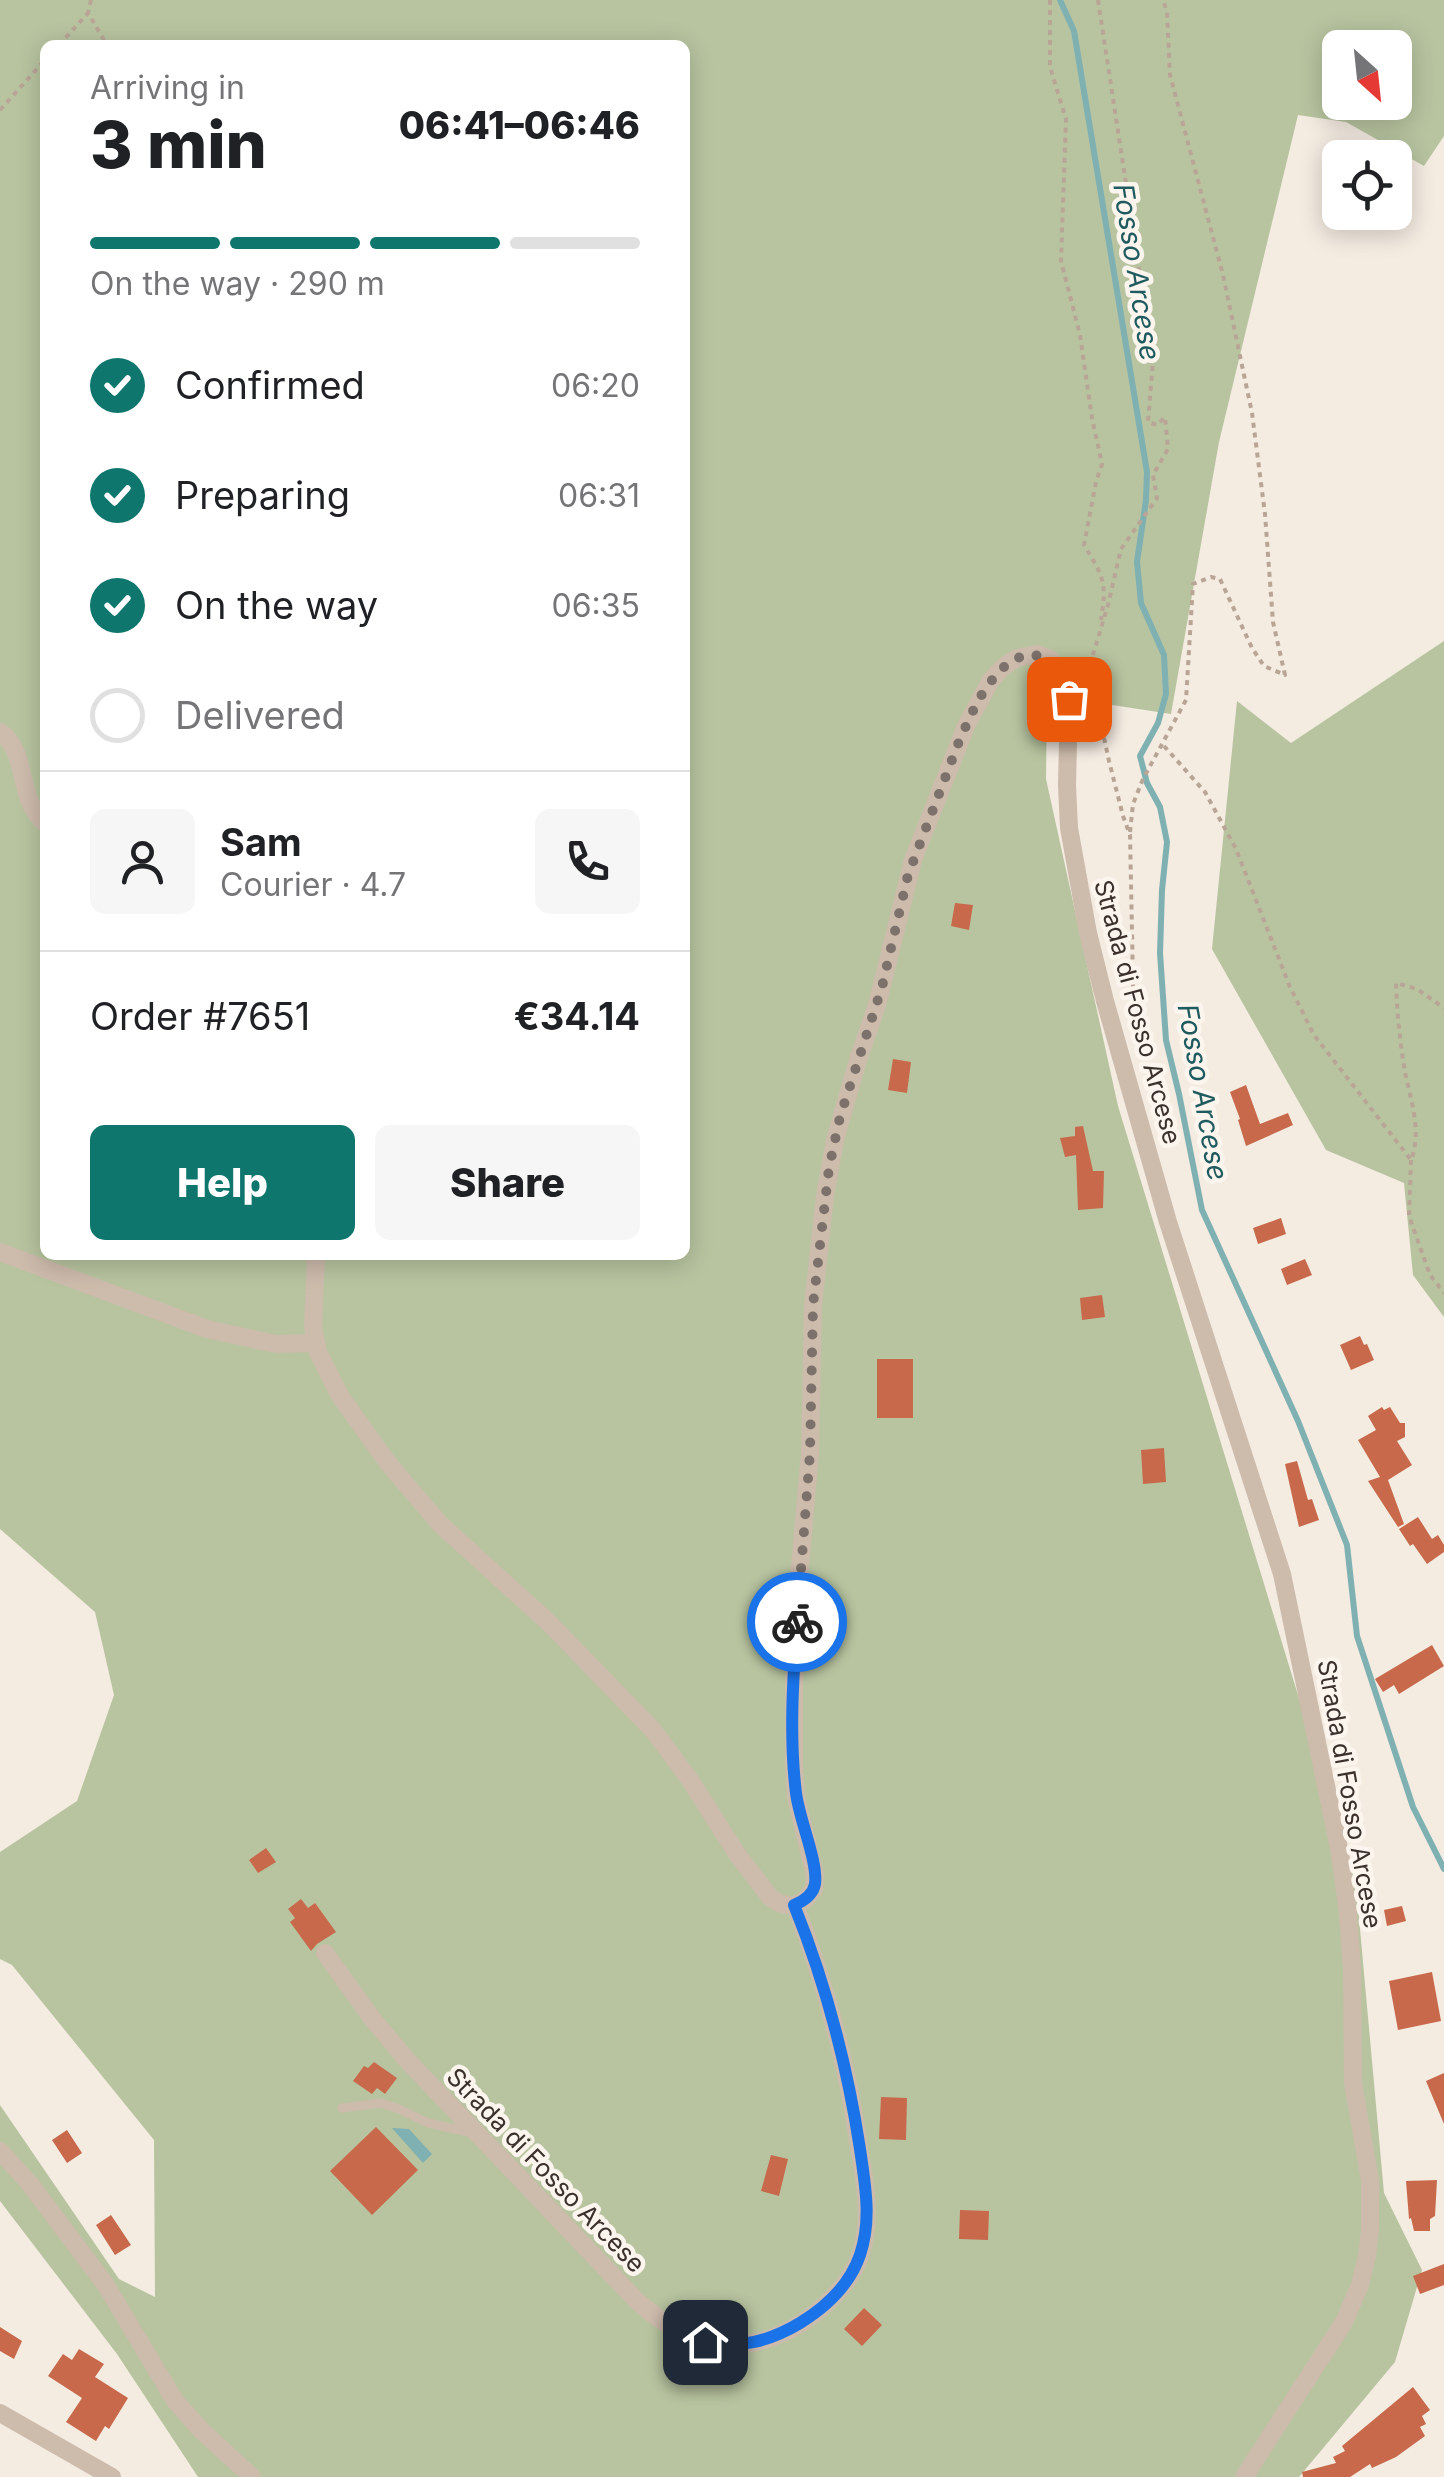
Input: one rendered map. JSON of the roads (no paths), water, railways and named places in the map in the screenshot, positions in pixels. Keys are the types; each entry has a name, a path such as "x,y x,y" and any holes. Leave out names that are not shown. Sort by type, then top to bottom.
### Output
{"street":[{"name":"Strada di Fosso Arcese","path":"325,1953 382,2031 475,2134 626,2290 656,2317 684,2334 714,2344 750,2344 776,2336 814,2314 839,2290 857,2262 867,2202 852,2101 832,2012 794,1905 808,1897 815,1883 795,1782 794,1681 810,1453 813,1305 829,1168 844,1105 877,1004 904,890 960,739 978,700 1002,667 1024,655 1037,654 1050,660 1067,684 1067,784 1072,850 1091,948 1168,1222 1282,1574 1340,1853 1350,1931 1353,2082 1370,2197 1365,2268 1344,2322 1244,2477"},
{"path":"0,732 13,744 23,785 40,819"},
{"path":"0,1252 206,1328 276,1344 315,1343"},
{"path":"316,1260 313,1326 325,1370 408,1488 440,1524 536,1610 646,1721 753,1876 776,1901 794,1905"},
{"path":"0,2151 30,2184 105,2284 176,2401 252,2477"},
{"path":"0,2413 112,2477"}],"lane":[{"path":"342,2108 381,2103 428,2123 475,2134"}],"water":[{"path":"392,2128 409,2129 432,2154 423,2163"}],"waterway":[{"name":"Fosso Arcese","path":"1060,0 1074,31 1147,472 1137,562 1141,603 1164,655 1166,694 1158,723 1140,756 1147,783 1160,807 1167,842 1160,953 1166,1040 1202,1210 1298,1421 1347,1545 1357,1636 1413,1807 1444,1869"}]}
